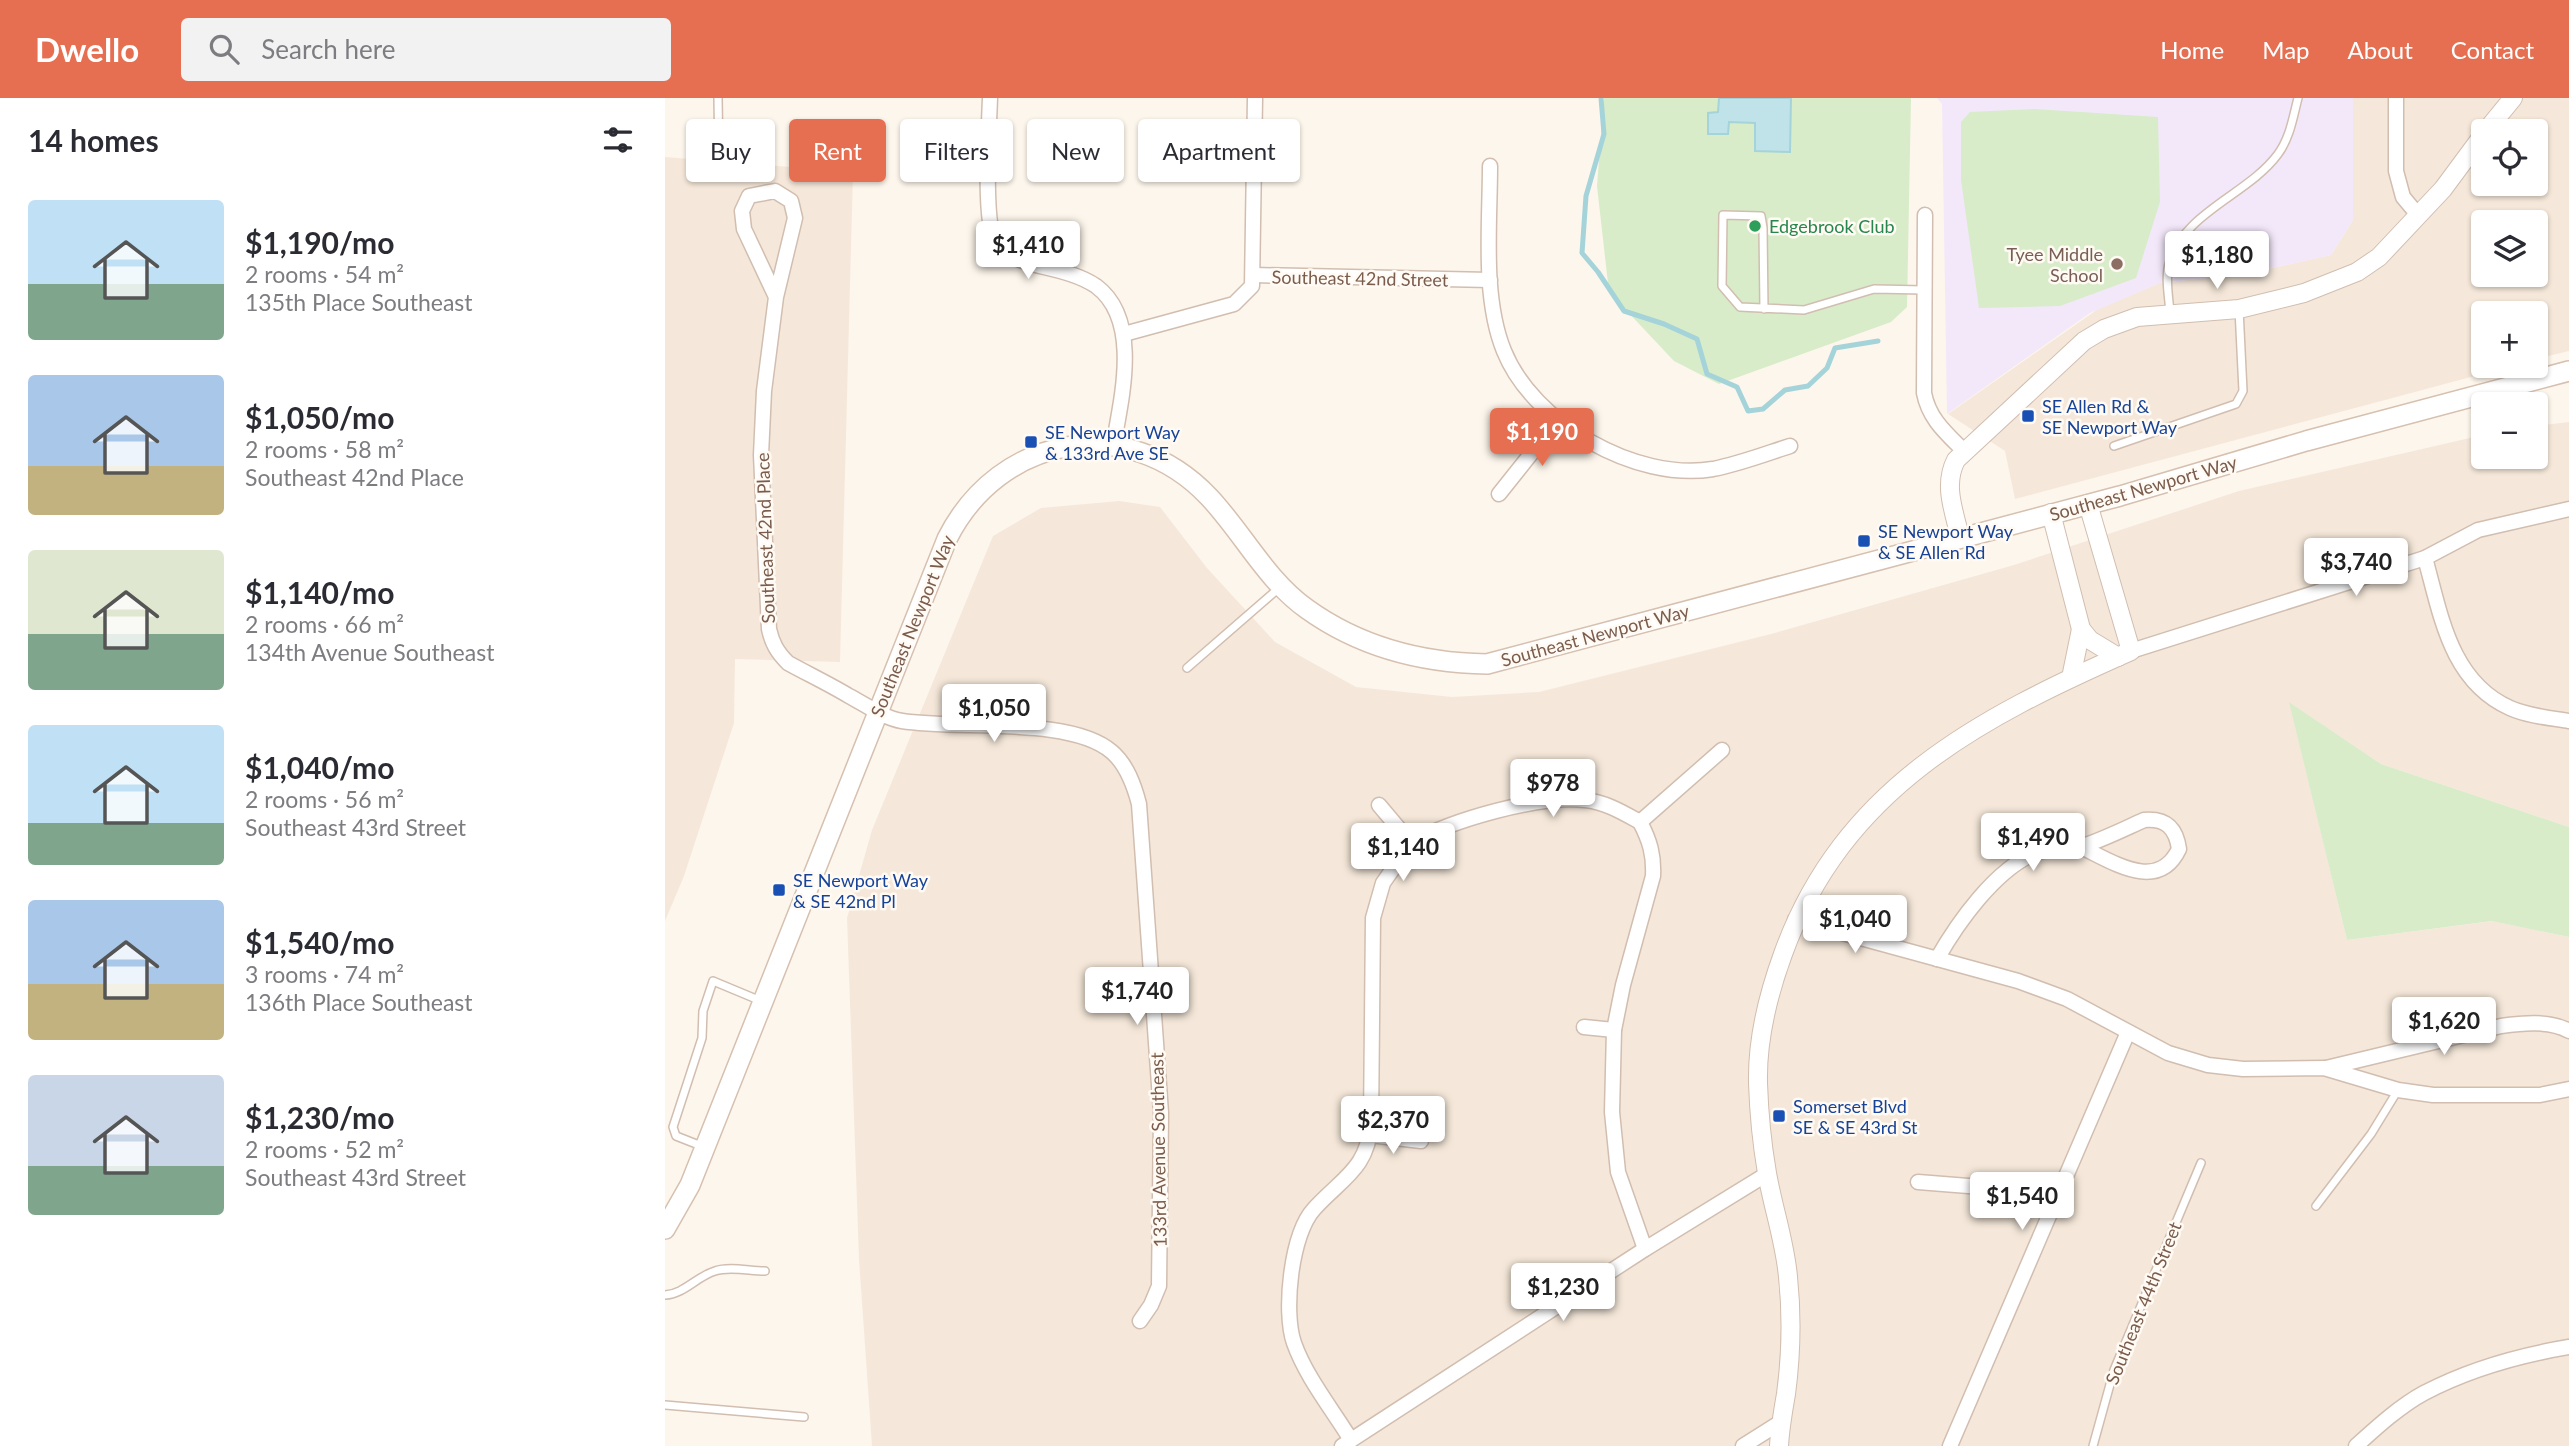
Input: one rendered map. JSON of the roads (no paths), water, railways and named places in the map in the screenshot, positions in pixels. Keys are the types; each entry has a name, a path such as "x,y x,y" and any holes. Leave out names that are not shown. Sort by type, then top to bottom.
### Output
{"main road":[{"name":"Southeast Newport Way","path":"665,1228 685,1194 704,1148 947,539 956,521 970,503 993,479 1017,462 1043,451 1071,445 1113,447 1163,462 1185,476 1209,497 1281,587 1304,608 1332,626 1359,638 1426,660 1487,664 2088,504 2306,441 2569,371"}],"street":[{"path":"990,98 989,213 994,241 1006,253 1022,261 1080,277 1097,287 1109,299 1124,334 1125,354 1113,447"},
{"path":"1254,275 1255,98"},
{"path":"2396,98 2396,171 2403,197 2417,215"},
{"path":"2496,119 2513,98"},
{"path":"1960,537 1950,494 1952,468 1963,451 2084,341 2137,317 2239,309 2304,293 2357,272 2379,257 2443,189 2471,151"},
{"path":"1490,166 1490,280 1495,322 1503,351 1515,373 1532,395 1558,420 1580,437 1616,455 1649,465 1682,470 1712,469 1790,446"},
{"name":"Southeast 42nd Place","path":"776,297 744,229 742,211 749,196 775,191 792,201 795,218 776,297 764,391 761,455 769,629 779,654 788,663 900,721 1050,730 1077,734 1093,740"},
{"path":"1926,215 1923,380 1927,406 1943,430 1963,451"},
{"name":"Southeast 42nd Street","path":"1124,334 1234,304 1252,286 1254,275 1490,280"},
{"path":"1499,494 1558,420"},
{"path":"2088,504 2125,654"},
{"path":"1779,1446 1790,1355 1788,1275 1767,1174 1760,1119 1759,1049 1775,975 1795,920 1823,869 1852,833 1925,762 1962,737 2071,678 2125,654 2425,558 2478,530 2569,509"},
{"path":"2051,513 2081,629 2090,640 2125,654"},
{"path":"2425,558 2446,637 2471,680 2490,697 2512,709 2569,721"},
{"path":"2071,678 2081,629"},
{"name":"133rd Avenue Southeast","path":"1093,740 1112,752 1125,767 1139,804 1161,1113 1159,1286 1140,1321"},
{"path":"1640,822 1722,750"},
{"path":"1645,1250 1618,1172 1612,1112 1615,1030 1623,985 1653,876 1654,858 1650,839 1640,822 1620,810 1584,800 1565,800 1502,809 1432,831 1411,843 1383,883 1373,918 1370,1135 1360,1163 1306,1218 1295,1245 1292,1266 1290,1320 1293,1341 1347,1443 1767,1174"},
{"path":"1379,805 1411,843"},
{"path":"1937,959 1963,919 2002,875 2020,860 2039,851 2081,847 2152,820 2172,827 2177,835 2179,849 2166,868 2158,872 2124,867 2081,847"},
{"path":"1795,920 2018,981 2067,999 2168,1053 2208,1065 2243,1069 2324,1069 2501,1026 2523,1023 2550,1025 2569,1031"},
{"path":"1584,1027 1615,1030"},
{"path":"1950,1446 2128,1032"},
{"path":"2324,1069 2398,1090 2433,1095 2540,1095 2569,1089"},
{"path":"1370,1135 1421,1141"},
{"path":"1918,1182 2006,1189 2054,1201"},
{"path":"2356,1446 2377,1427 2423,1394 2459,1377 2509,1361 2569,1347"},
{"path":"1743,1446 1781,1422"}],"lane":[{"path":"718,98 718,119"},
{"path":"2170,313 2168,266 2177,243 2200,219 2260,175 2280,152 2290,131 2298,98"},
{"path":"1764,309 1761,216 1723,215 1722,285 1741,307 1764,309 1804,310 1874,289 1924,290"},
{"path":"2114,446 2236,404 2243,391 2239,309"},
{"path":"1187,668 1281,587"},
{"path":"704,1148 676,1136 673,1127 702,1038 703,1011 713,981 762,1001"},
{"path":"2316,1206 2371,1134 2398,1090"},
{"name":"Southeast 44th Street","path":"2093,1446 2114,1370 2201,1163"},
{"path":"665,1296 676,1295 698,1278 718,1269 765,1272"},
{"path":"665,1405 804,1417"}],"water":[{"path":"1719,98 1791,98 1790,152 1755,151 1755,123 1729,122 1728,134 1708,134 1708,113 1718,112"}],"waterway":[{"path":"1601,98 1604,134 1586,196 1582,253 1624,311 1664,324 1697,339 1707,374 1737,387 1748,411 1763,409 1785,390 1808,386 1827,368 1835,348 1878,341"}],"place":[{"name":"Edgebrook Club","path":"1755,226"},
{"name":"Tyee Middle School","path":"2117,264"},
{"name":"SE Allen Rd & SE Newport Way","path":"2028,416"},
{"name":"SE Newport Way & 133rd Ave SE","path":"1031,442"},
{"name":"SE Newport Way & SE Allen Rd","path":"1864,541"},
{"name":"SE Newport Way & SE 42nd Pl","path":"779,890"},
{"name":"Somerset Blvd SE & SE 43rd St","path":"1779,1116"}]}
